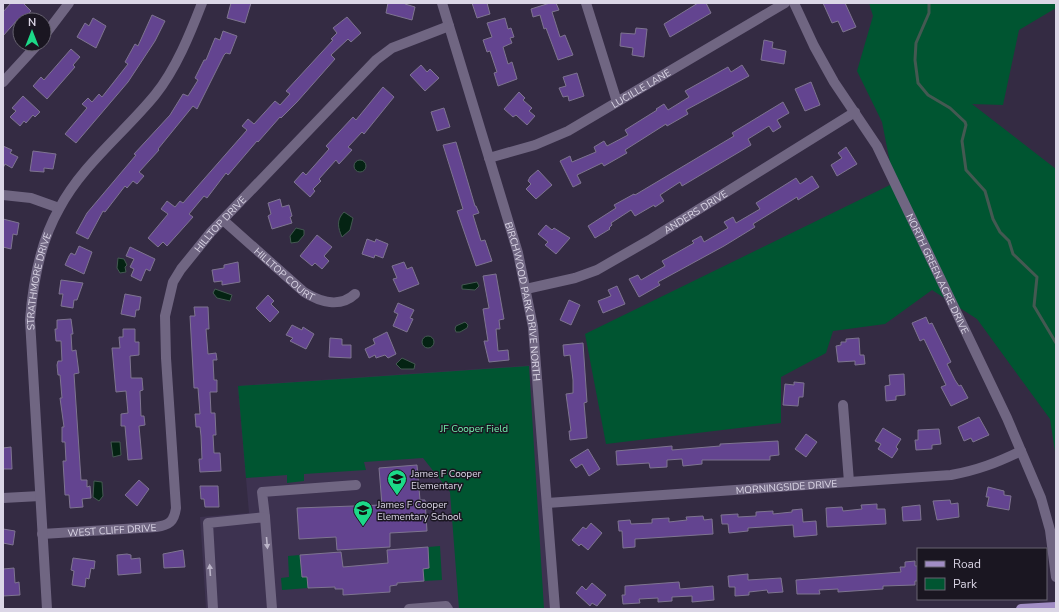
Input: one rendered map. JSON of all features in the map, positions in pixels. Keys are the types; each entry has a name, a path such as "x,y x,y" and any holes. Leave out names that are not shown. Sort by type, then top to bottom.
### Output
{"main road":[{"path":"1023,609 1056,607"}],"street":[{"path":"52,25 68,3"},
{"name":"STRATHMORE DRIVE","path":"47,609 31,348 31,306 37,267 59,208 76,183 156,94 169,74 192,28 202,3"},
{"name":"BIRCHWOOD PARK DRIVE NORTH","path":"442,3 518,253 526,289 533,327 555,609"},
{"path":"586,3 618,102"},
{"name":"LUCILLE LANE","path":"489,158 535,146 568,131 785,3"},
{"name":"NORTH GREEN ACRE DRIVE","path":"794,3 814,46 834,82 877,146 1021,451 1041,498 1050,530 1056,577"},
{"name":"HILLTOP DRIVE","path":"175,514 165,316 173,282 196,249 376,60 392,48 450,26"},
{"path":"3,82 31,52"},
{"name":"ANDERS DRIVE","path":"526,289 575,278 597,270 651,239 855,112"},
{"path":"3,195 31,198 59,208"},
{"name":"HILLTOP COURT","path":"223,220 304,292 313,298 322,301 338,302 347,300 355,294"},
{"path":"843,405 849,482"},
{"name":"MORNINGSIDE DRIVE","path":"547,503 950,475 977,470 1021,451"},
{"path":"272,609 262,492 356,485"},
{"path":"3,498 40,496"},
{"name":"WEST CLIFF DRIVE","path":"42,534 163,526 171,522 175,514"},
{"path":"213,609 208,523 264,517"},
{"path":"409,609 446,606 448,609"}],"shaded area":[{"path":"360,160 364,162 366,166 364,170 360,172 356,170 354,166 356,162"},
{"path":"344,212 353,218 350,230 342,237 338,224 341,215"},
{"path":"296,228 304,230 304,235 298,242 291,243 290,236"},
{"path":"118,258 124,259 127,265 125,267 126,272 120,273 117,268"},
{"path":"477,282 479,286 475,290 462,289 462,285"},
{"path":"215,289 232,295 230,301 217,298 213,293"},
{"path":"465,322 468,325 467,328 460,332 456,332 456,326"},
{"path":"428,336 432,338 434,342 432,346 428,348 424,346 422,342 424,338"},
{"path":"402,358 415,364 414,369 401,369 396,364"},
{"name":"James F Cooper Elementary","path":"536,365 555,609 206,609 200,517 249,513 238,386"},
{"path":"111,442 120,442 121,455 113,457"},
{"path":"94,481 102,482 103,496 99,501 93,497"}],"green space":[{"path":"869,3 1056,3 1056,8 1019,30 1003,105 972,104 1056,169 1056,458 1050,419 977,319 932,290 885,324 833,331 826,353 781,377 781,423 606,444 585,334 894,183 882,122 857,71 873,16"},
{"name":"JF Cooper Field","path":"529,366 544,609 459,609 450,492 423,458 364,462 366,470 304,474 304,481 287,483 287,475 246,478 238,386"},
{"path":"440,546 442,580 424,581 423,569 429,568 428,547"},
{"path":"300,555 302,577 307,577 308,588 282,590 281,578 289,577 288,556"}],"building":[{"path":"11,3 23,3 31,11 12,12 12,26 3,36 3,12"},
{"path":"231,3 251,3 245,23 227,18"},
{"path":"388,3 406,3 405,4 415,7 412,20 386,13"},
{"path":"472,3 487,3 490,14 477,18"},
{"path":"550,3 556,3 559,10 552,12 560,37 565,35 573,55 558,60 546,28 544,29 540,15 533,17 531,9"},
{"path":"698,3 706,3 711,13 670,37 664,24"},
{"path":"823,3 845,3 856,27 843,32 838,21 832,23"},
{"path":"152,15 165,21 155,41 128,82 76,143 65,134 87,108 82,104 88,98 92,102 99,94 102,97 128,64 125,62 135,44 138,46"},
{"path":"347,17 361,33 351,42 348,39 331,55 335,59 297,102 281,118 280,117 258,142 257,141 228,175 226,173 207,198 204,196 189,214 193,217 167,246 163,242 158,247 148,238 168,214 161,209 167,201 175,207 180,201 183,203 247,130 242,126 248,119 254,124 275,101 280,105 290,94 286,91 333,40 331,39 337,33 333,28"},
{"path":"93,18 106,26 96,48 77,37 85,23 89,26"},
{"path":"505,18 508,29 511,28 514,37 510,38 512,43 503,47 508,64 512,62 517,79 498,86 494,73 497,72 490,51 487,52 483,40 492,37 487,23"},
{"path":"636,28 647,29 644,57 632,55 633,48 620,46 621,33 635,34"},
{"path":"223,31 237,36 230,54 226,53 224,55 197,109 193,106 158,149 159,150 139,172 144,176 137,184 133,181 127,188 125,186 105,212 103,211 88,239 76,233 87,213 136,155 134,154 170,115 183,94 188,96 198,80 195,78 204,60 206,60 215,38 220,40"},
{"path":"764,40 773,42 772,48 786,51 784,64 761,60"},
{"path":"71,49 80,57 73,65 75,67 47,99 33,86 41,77 44,80"},
{"path":"421,65 427,72 430,69 439,78 425,91 410,75"},
{"path":"742,65 749,76 686,110 688,114 667,126 666,124 625,150 627,153 604,166 602,163 577,175 581,183 573,187 560,161 570,156 572,162 596,152 594,147 604,141 607,146 628,135 625,130 664,104 668,110 689,97 685,91 728,67 731,72"},
{"path":"577,73 584,96 569,101 568,96 563,97 559,88 566,86 563,77"},
{"path":"811,82 820,105 805,111 795,89"},
{"path":"383,87 394,97 364,134 362,132 348,147 352,150 339,164 336,160 319,179 321,181 313,189 315,191 310,197 294,182 303,172 306,175 329,149 326,146 353,117 356,120"},
{"path":"519,92 525,98 523,100 532,108 529,111 535,116 527,125 516,115 513,117 504,109"},
{"path":"23,96 40,112 35,117 33,115 26,123 24,121 20,126 10,117 16,111 12,108"},
{"path":"783,102 789,113 777,120 781,127 773,132 769,126 748,139 751,145 682,186 680,182 660,195 664,201 655,207 654,205 635,216 631,210 611,223 612,225 609,228 610,229 595,238 588,226 616,208 614,205 634,194 635,195 734,136 732,133"},
{"path":"444,108 450,127 437,131 431,112"},
{"path":"456,142 475,206 479,213 473,215 481,241 485,240 492,261 476,266 457,211 463,209 443,145"},
{"path":"3,146 12,150 10,153 18,157 12,168 5,164 3,168"},
{"path":"846,147 857,164 837,176 831,165 842,158 838,153"},
{"path":"33,151 56,154 53,169 44,168 44,172 30,171"},
{"path":"538,170 552,185 536,199 526,189 531,184 528,181 530,177"},
{"path":"812,176 819,187 798,200 797,197 753,224 755,227 724,246 658,282 660,285 639,297 629,279 638,275 641,280 665,266 662,261 694,243 692,241 701,236 704,242 728,228 724,222 733,217 736,223 760,209 756,203 796,178 800,184"},
{"path":"280,199 282,207 289,205 292,223 272,229 268,216 271,214 268,203"},
{"path":"3,219 19,223 17,235 13,234 11,249 3,247"},
{"path":"546,225 552,230 554,228 570,238 556,254 545,245 548,242 538,234"},
{"path":"317,235 332,247 324,256 329,261 322,269 315,263 312,266 300,256"},
{"path":"367,239 375,242 376,239 388,244 383,258 375,255 374,258 362,254"},
{"path":"79,246 92,252 84,274 65,265 71,253 75,255"},
{"path":"130,247 155,259 150,271 146,269 141,281 131,276 134,269 130,267 134,259 126,256"},
{"path":"238,262 240,282 222,285 222,281 214,282 212,270 224,268 224,265"},
{"path":"404,262 407,269 412,267 419,284 399,292 393,279 397,278 392,266"},
{"path":"496,274 504,319 499,320 500,329 496,329 498,351 508,350 509,360 489,362 484,341 488,341 483,309 489,308 483,276"},
{"path":"61,280 83,283 77,300 74,300 73,308 61,306 63,294 59,294"},
{"path":"617,286 625,304 603,313 598,301 611,296 608,290"},
{"path":"125,294 141,297 139,310 136,310 135,317 121,314"},
{"path":"268,295 274,301 271,304 279,312 270,322 256,308"},
{"path":"569,300 580,305 571,325 560,320"},
{"path":"398,303 414,310 410,318 413,319 407,332 393,326 398,314 394,312"},
{"path":"194,307 208,307 209,329 206,329 208,354 216,353 217,360 213,360 214,380 217,380 217,392 210,392 211,413 215,413 216,435 213,435 214,453 220,453 221,471 200,472 199,459 202,459 201,436 200,427 196,427 195,414 200,414 198,388 194,388 190,316 195,316"},
{"path":"926,317 929,324 932,323 951,362 947,364 955,380 959,386 961,385 968,398 951,406 941,387 946,385 924,339 920,341 912,323"},
{"path":"71,319 73,334 71,334 72,351 76,350 79,373 74,374 81,480 87,480 87,487 90,486 91,498 82,499 83,507 70,508 69,495 65,495 63,461 66,461 65,442 62,442 62,427 64,427 60,398 62,398 60,375 58,375 57,365 58,361 62,361 61,341 56,341 55,329 57,329 57,320"},
{"path":"292,325 302,330 303,327 314,334 306,349 290,341 293,338 286,335"},
{"path":"123,329 135,329 135,342 139,342 139,355 130,356 131,378 142,378 143,390 140,391 141,416 144,416 145,425 139,426 142,459 128,460 125,426 121,426 121,414 128,413 126,391 116,392 112,348 120,348 119,337 123,337"},
{"path":"387,332 396,354 388,358 385,355 376,358 375,355 369,358 365,349 375,344 373,339"},
{"path":"330,338 342,339 342,345 351,345 351,358 329,357"},
{"path":"859,338 860,355 864,355 865,364 855,365 855,361 838,362 836,346 841,345 841,342 846,342 846,339"},
{"path":"583,343 587,402 584,403 587,438 570,440 569,431 571,431 566,394 573,393 573,380 570,355 564,356 563,345"},
{"path":"904,374 905,395 896,396 896,400 886,401 885,386 890,385 889,375"},
{"path":"794,382 804,383 803,397 799,397 798,406 783,405 785,384 794,385"},
{"path":"979,417 989,435 973,442 971,438 964,441 958,427"},
{"path":"883,428 901,439 896,447 898,449 892,458 878,449 881,444 875,441"},
{"path":"939,429 941,444 932,445 932,449 916,450 915,440 918,440 918,430"},
{"path":"806,434 817,442 806,457 795,449"},
{"path":"778,441 779,455 770,456 770,460 702,460 702,464 683,466 682,459 667,460 667,467 650,468 649,463 617,465 616,451 672,446 672,450 720,446 720,444"},
{"path":"11,447 12,469 3,469 3,448"},
{"path":"588,449 600,469 589,476 582,464 576,468 570,460"},
{"path":"417,465 420,500 425,500 427,531 390,533 390,547 337,550 336,537 299,539 297,508 382,505 379,468"},
{"path":"139,480 149,489 137,506 125,495"},
{"path":"200,486 218,486 219,507 205,507 204,499 201,499"},
{"path":"988,487 1004,491 1004,495 1011,496 1009,510 987,506 989,497 986,497"},
{"path":"950,500 951,504 958,503 959,517 937,520 933,501"},
{"path":"877,504 877,509 885,509 886,524 827,527 826,508 842,507 843,511 862,509 861,505"},
{"path":"920,505 921,520 903,521 902,507"},
{"path":"802,509 803,522 816,521 817,535 794,537 793,525 748,528 748,531 729,533 728,524 722,524 721,515 738,514 738,517 756,516 756,512 773,511 773,514 792,512 792,510"},
{"path":"703,516 704,520 712,519 713,534 635,539 635,547 623,548 622,531 619,531 618,521 630,520 631,524 652,523 652,519 669,518 669,522 687,520 686,517"},
{"path":"591,523 602,533 588,550 581,544 579,546 572,540 583,527 586,529"},
{"path":"3,529 15,531 13,545 3,543"},
{"path":"428,547 429,568 423,569 424,581 397,583 397,585 390,586 390,592 343,595 343,589 335,589 335,587 308,588 307,577 302,577 300,555 341,552 343,567 388,563 387,550"},
{"path":"183,550 185,567 164,568 163,554"},
{"path":"117,555 131,555 131,559 140,558 141,573 118,575"},
{"path":"73,558 95,561 94,569 91,568 89,579 86,578 85,587 72,585 74,571 71,570"},
{"path":"915,561 915,566 917,566 917,581 915,581 915,585 883,586 883,589 838,592 838,589 819,590 820,594 797,594 796,580 901,572 900,567 905,567 905,562"},
{"path":"14,568 15,583 19,582 20,595 3,596 3,569"},
{"path":"748,574 748,580 781,578 783,592 768,593 767,590 749,592 749,595 735,596 735,587 729,587 728,576"},
{"path":"679,582 680,589 713,586 714,600 692,602 692,596 672,597 672,601 658,602 658,598 639,599 640,603 623,604 622,595 625,595 625,586"},
{"path":"592,583 606,595 597,606 592,603 590,606 576,593 582,586 586,590"}],"waterway":[{"path":"929,3 929,13 916,43 915,60 918,83 928,95 950,108 965,122 966,125 962,141 966,170 985,191 993,219 1000,232 1009,241 1013,254 1037,277 1034,306 1056,343"}],"place":[{"name":"James F Cooper Elementary","path":"397,496"},
{"name":"James F Cooper Elementary School","path":"363,527"}]}
